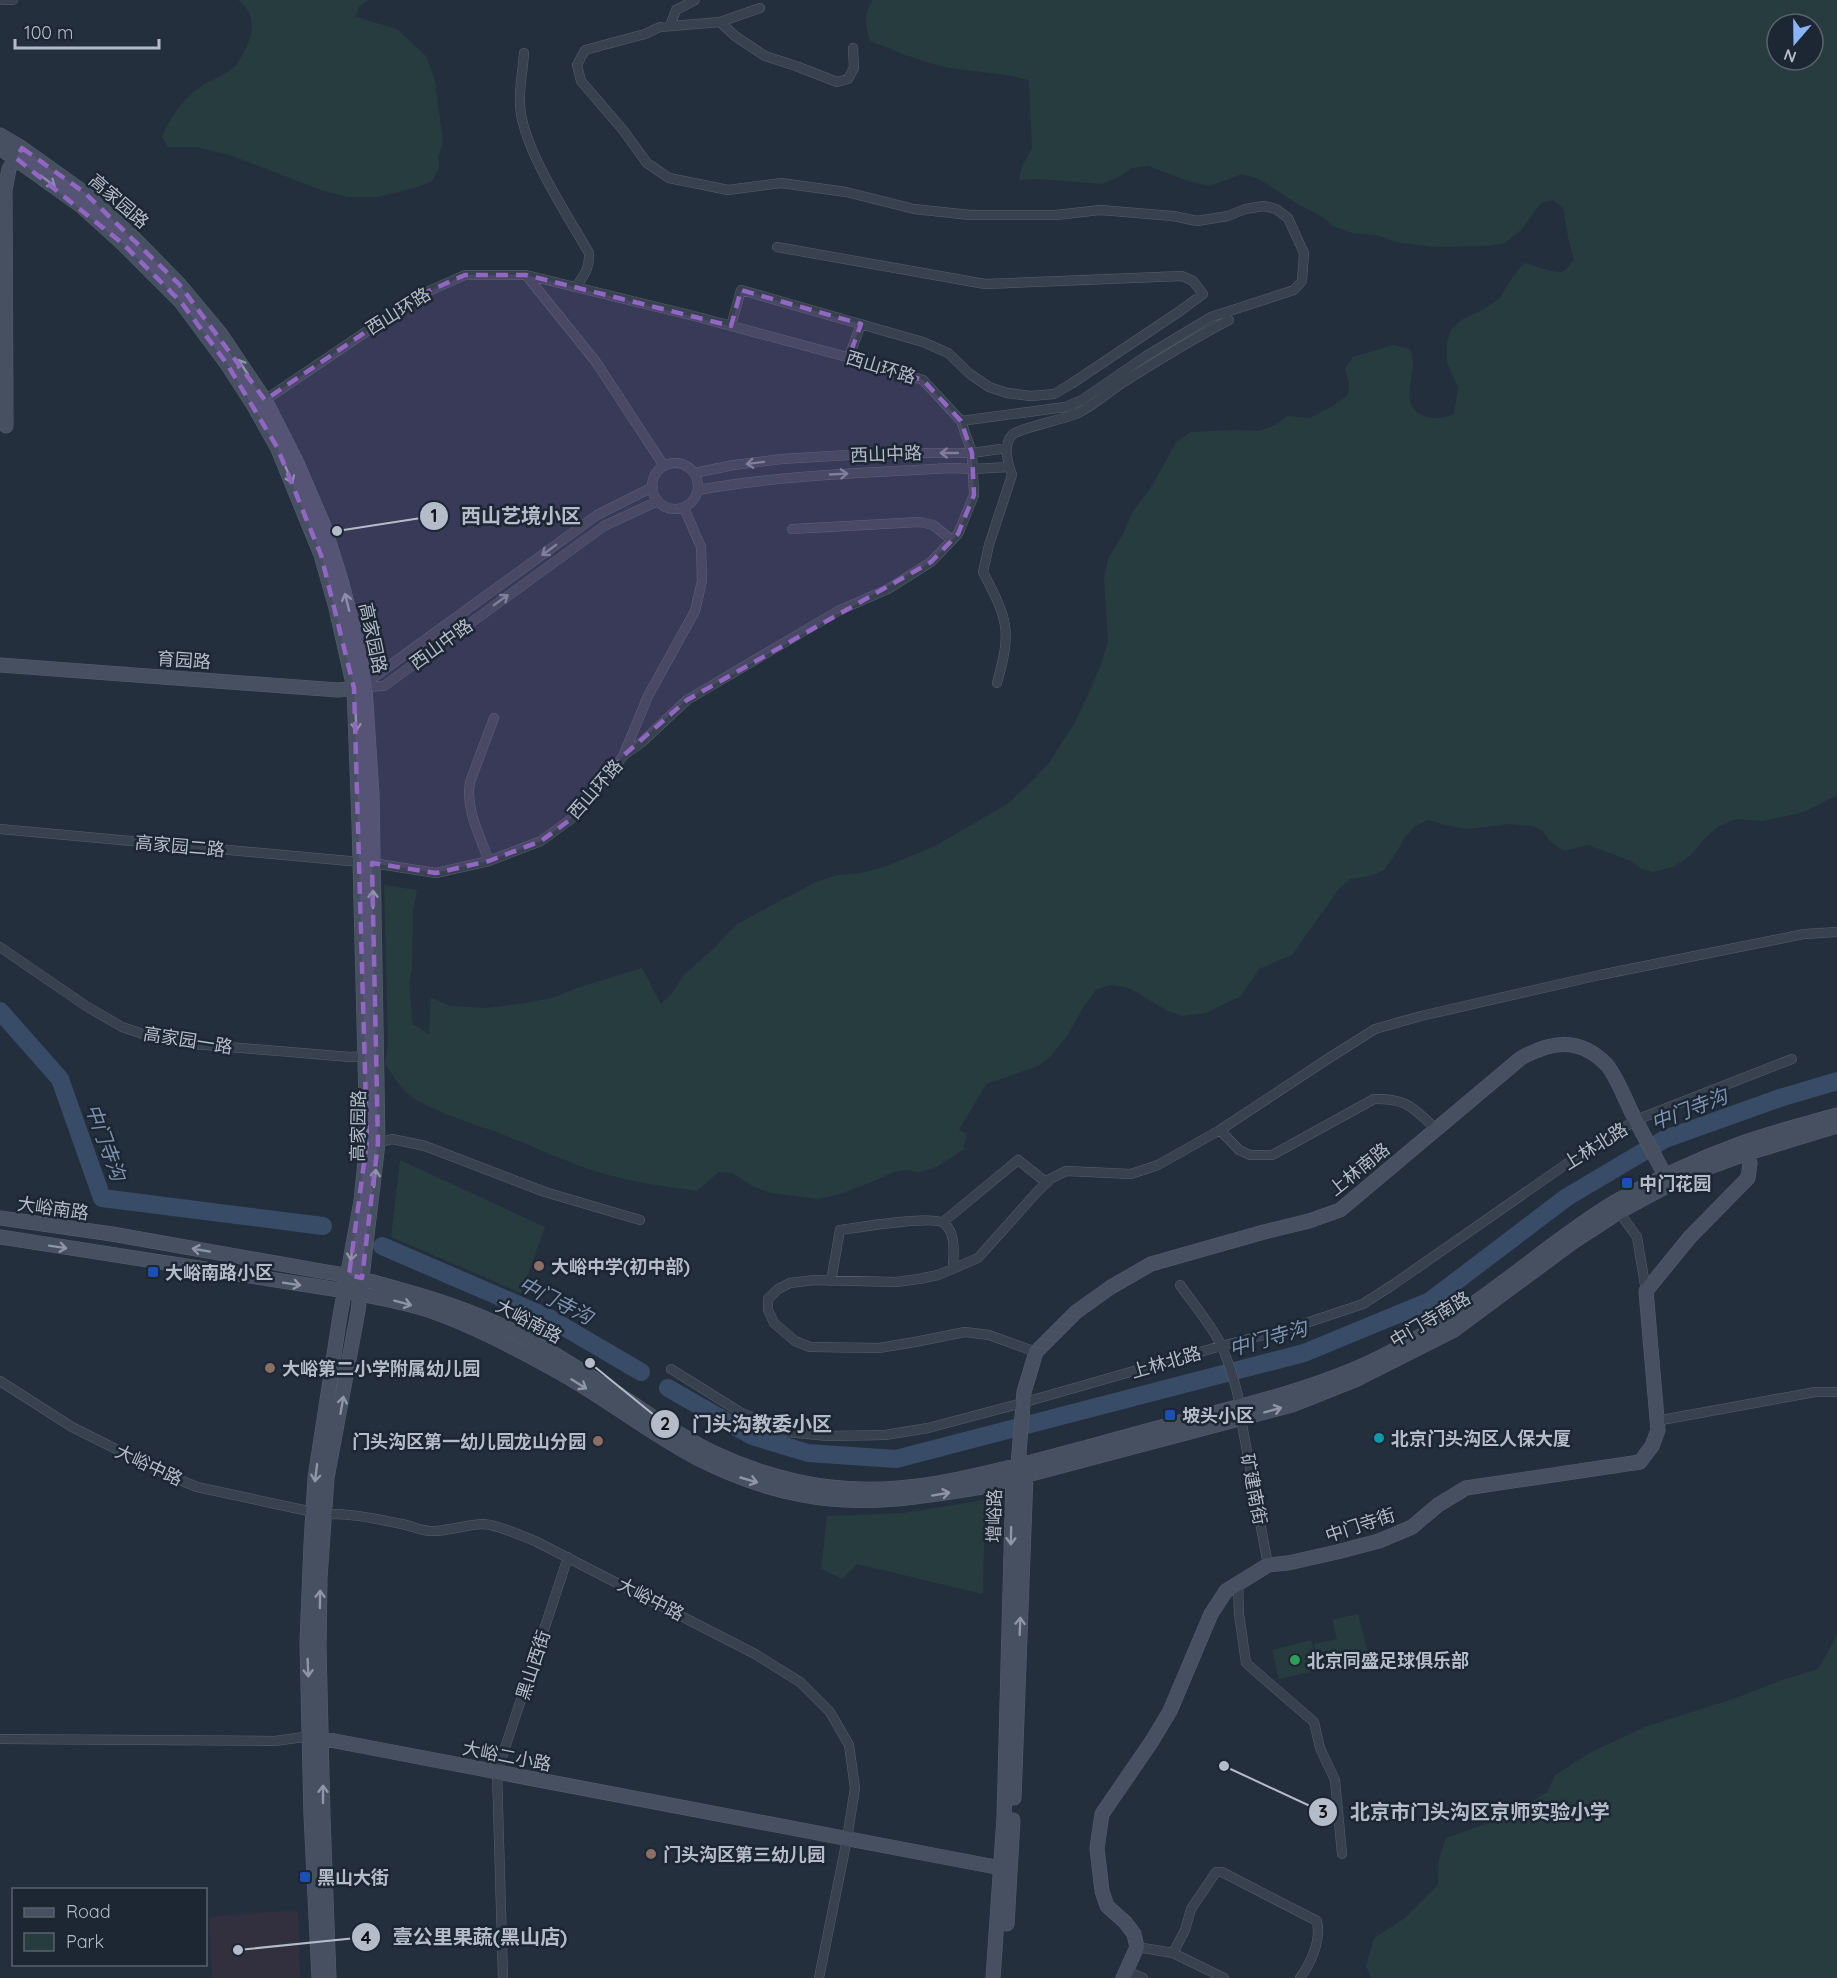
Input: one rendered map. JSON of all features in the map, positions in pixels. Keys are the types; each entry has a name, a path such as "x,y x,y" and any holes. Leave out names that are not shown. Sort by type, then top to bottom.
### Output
{"main road":[{"name":"高家园路","path":"0,135 122,243 181,302 254,406 277,447 321,555 360,688"},
{"name":"高家园路","path":"0,148 19,153 85,193 172,276 220,333 265,400 297,463 324,526 358,645 360,688 371,770 366,862 364,1056 367,1141 356,1276"},
{"path":"6,426 5,190 9,169 19,153"},
{"name":"育园路","path":"0,665 338,690 360,688"},
{"name":"高家园路","path":"356,1276 378,1143 366,862"},
{"name":"上林南路","path":"1019,1472 1018,1444 1028,1374 1036,1352 1076,1312 1111,1287 1151,1264 1310,1221 1340,1209 1521,1058 1535,1050 1554,1044 1575,1045 1607,1065 1667,1180"},
{"name":"中门寺南路","path":"1019,1472 1241,1412 1378,1358 1454,1316 1488,1293 1536,1255 1667,1180 1746,1147 1837,1115"},
{"name":"中门寺南路","path":"1746,1147 1837,1126"},
{"path":"1646,1291 1690,1237 1748,1179 1750,1163 1746,1147"},
{"name":"大峪南路","path":"0,1218 112,1234 356,1276 434,1299 488,1319 540,1346 711,1452 759,1471 798,1482 830,1487 888,1489 1019,1472"},
{"name":"大峪南路","path":"0,1237 383,1298 425,1309 468,1326 565,1375 698,1458 750,1481 802,1495 875,1501 934,1495 982,1486 1019,1472"},
{"path":"319,1978 312,1815 319,1646 319,1513 323,1422 356,1276"},
{"name":"中门寺街","path":"1137,1947 1134,1934 1125,1922 1107,1906 1102,1891 1097,1848 1102,1814 1152,1741 1170,1710 1211,1614 1226,1591 1268,1565 1288,1563 1379,1541 1412,1527 1437,1505 1466,1488 1640,1462 1652,1446 1658,1430 1646,1291"},
{"name":"增峪路","path":"993,1978 1004,1818 1019,1472"},
{"name":"增峪路","path":"1002,1978 1011,1870 1019,1472"},
{"path":"316,1737 329,1978"},
{"name":"大峪二小路","path":"316,1737 1001,1868"},
{"path":"1125,1974 1137,1947"}],"street":[{"path":"3,0 13,0"},
{"path":"670,26 676,9 695,0"},
{"path":"760,8 720,22 660,27 645,34 585,50 577,65 581,81 623,130 646,163 669,178 728,190 781,183 846,192 914,209 970,215 1056,215 1100,210 1173,216 1197,221 1228,216 1245,209 1264,206 1276,208 1288,218 1304,253 1302,281 1294,290 1211,317 1146,356 1082,400 1065,407 1035,413 1012,413 961,421"},
{"path":"720,22 735,36 765,56 837,82 848,78 854,68 853,48"},
{"path":"524,53 520,104 522,119 532,149 589,253 586,272 576,287"},
{"path":"731,326 741,290 923,342 948,353 970,374 989,387 1007,393 1031,396 1054,393 1062,389 1203,294 1193,281 1182,276 985,285 777,247"},
{"name":"西山环路","path":"265,400 422,294 465,275 526,275 849,357 923,381 961,421 972,453 974,495 958,534 931,562 888,589 838,611 687,700 624,755 578,814 541,841 489,861 436,873 366,862"},
{"path":"526,275 596,362 664,466"},
{"path":"998,683 1005,655 1007,634 999,602 983,572 989,545 1012,475 1007,448 1012,435 1019,430 1054,422 1078,413 1191,340 1229,320"},
{"path":"849,357 861,324"},
{"name":"西山中路","path":"694,473 782,459 882,453 972,453 1007,448"},
{"path":"677,463 690,468 694,473 698,490 695,499 684,508 671,509 658,501 653,487 654,477 664,466 677,463"},
{"name":"西山中路","path":"698,490 748,481 789,477 1009,467"},
{"name":"西山中路","path":"360,688 597,515 653,487"},
{"name":"西山中路","path":"360,688 384,686 604,526 658,501"},
{"path":"624,755 648,696 695,611 702,581 701,547 684,508"},
{"path":"792,529 920,522 933,525 952,540"},
{"path":"489,861 470,808 468,792 494,718"},
{"name":"高家园二路","path":"0,829 366,862"},
{"path":"1036,1352 988,1335 965,1332 879,1348 810,1347 795,1341 774,1323 768,1310 768,1299 778,1289 790,1283 814,1280 896,1282 928,1277 978,1258 1047,1183 1066,1171 1131,1174 1158,1165 1220,1130 1326,1059 1376,1029 1422,1016 1600,975 1804,934 1837,932"},
{"name":"高家园一路","path":"0,947 122,1027 155,1038 194,1044 350,1058 364,1056"},
{"name":"上林北路","path":"671,1369 740,1412 786,1432 828,1436 885,1435 1022,1410 1363,1304 1575,1158 1636,1120 1792,1059"},
{"path":"1220,1130 1239,1150 1250,1155 1272,1155 1374,1099 1391,1099 1411,1105 1436,1129"},
{"path":"378,1143 392,1139 425,1146 545,1192 640,1220"},
{"path":"943,1222 1018,1160 1047,1183"},
{"path":"1616,1208 1637,1237 1646,1291"},
{"path":"831,1281 840,1230 924,1220 943,1222 947,1226 954,1242 953,1269"},
{"name":"矿建南街","path":"1180,1286 1221,1347 1235,1387 1268,1565"},
{"name":"大峪中路","path":"0,1381 72,1427 197,1487 319,1513 354,1514 430,1531 487,1524 537,1542 709,1629 800,1682 830,1712 849,1745 855,1788 819,1978"},
{"path":"1656,1421 1815,1392 1837,1392"},
{"name":"黑山西街","path":"503,1978 497,1772 568,1557"},
{"path":"1238,1582 1239,1614 1246,1663 1314,1722 1320,1748 1335,1780 1342,1854"},
{"name":"大峪二小路","path":"0,1739 275,1741 316,1737"},
{"path":"1173,1953 1185,1930 1191,1909 1216,1872 1222,1872 1317,1921 1319,1929 1314,1953 1300,1978"},
{"path":"1137,1947 1173,1953 1224,1978"},
{"path":"1125,1974 1143,1978"}],"highlighted area":[{"path":"22,148 85,193 179,284 265,400 422,294 465,275 526,275 731,326 741,290 861,324 849,357 923,380 961,421 972,453 974,495 958,534 931,562 687,700 624,755 578,814 541,841 489,861 436,873 372,863 378,1143 362,1278 349,1275 367,1141 354,688 321,555 277,447 227,364 181,302 122,243 16,158"}],"shaded area":[{"path":"298,1911 300,1978 212,1978 209,1917"}],"green space":[{"path":"238,0 368,0 359,7 356,17 397,29 426,56 435,80 443,143 438,157 439,168 432,181 378,197 347,197 321,190 230,155 197,147 168,147 162,137 181,105 197,89 233,68 247,46 252,25 251,18 244,5"},
{"path":"873,0 1837,0 1837,795 1804,812 1763,821 1736,819 1719,826 1690,856 1673,867 1653,872 1642,869 1629,860 1588,845 1564,851 1552,843 1543,831 1532,826 1510,824 1468,829 1428,820 1416,826 1405,837 1384,870 1372,876 1350,879 1338,890 1292,955 1259,969 1241,996 1206,1013 1182,1016 1168,1011 1125,987 1109,985 1096,990 1067,1036 1051,1056 1038,1066 986,1084 959,1130 967,1134 963,1150 938,1166 920,1172 905,1170 894,1172 840,1194 818,1199 771,1193 754,1187 732,1173 719,1172 697,1191 616,1177 577,1165 446,1114 423,1104 407,1093 385,1064 388,1044 384,885 417,890 413,910 412,968 409,983 413,1024 429,1034 431,998 450,1006 488,1008 526,1003 552,998 642,968 661,1004 684,975 736,925 814,883 837,875 861,873 887,866 935,846 1007,804 1049,763 1074,724 1100,667 1108,642 1104,578 1108,559 1133,511 1150,489 1177,441 1191,432 1259,431 1275,425 1287,416 1310,418 1348,395 1349,383 1345,369 1353,357 1393,345 1410,349 1413,366 1409,394 1416,411 1426,417 1434,418 1454,414 1458,387 1447,363 1447,342 1451,330 1463,319 1500,298 1524,263 1560,272 1574,260 1563,208 1553,200 1541,203 1521,230 1505,243 1487,246 1434,247 1396,242 1376,235 1352,233 1333,226 1324,218 1259,179 1242,174 1210,186 1185,180 1149,166 1132,168 1102,184 1040,179 1019,180 1022,166 1032,148 1029,80 941,66 870,41 866,20"},
{"path":"400,1160 545,1227 521,1293 391,1237"},
{"path":"985,1500 983,1594 857,1564 842,1579 821,1569 827,1516 902,1513"},
{"path":"1358,1614 1369,1657 1343,1664 1337,1641 1342,1664 1320,1669 1314,1644 1337,1639 1332,1620"},
{"path":"1837,1635 1837,1978 1371,1978 1366,1966 1374,1938 1405,1918 1438,1885 1439,1859 1446,1838 1500,1819 1522,1808 1547,1792 1555,1775 1591,1752 1645,1727 1818,1669"},
{"name":"北京同盛足球俱乐部","path":"1311,1640 1319,1670 1279,1679 1272,1650"}],"waterway":[{"name":"中门寺沟","path":"0,1011 60,1079 102,1198 323,1226"},
{"name":"中门寺沟","path":"668,1388 752,1436 808,1453 896,1459 1304,1353 1430,1301 1567,1197 1665,1139 1780,1098 1837,1081"},
{"name":"中门寺沟","path":"382,1246 549,1318 641,1372"}],"place":[{"name":"西山艺境小区","path":"337,531"},
{"name":"中门花园","path":"1627,1183"},
{"name":"大峪中学(初中部)","path":"539,1266"},
{"name":"大峪南路小区","path":"153,1272"},
{"name":"门头沟教委小区","path":"590,1363"},
{"name":"大峪第二小学附属幼儿园","path":"270,1368"},
{"name":"坡头小区","path":"1170,1415"},
{"name":"北京门头沟区人保大厦","path":"1379,1438"},
{"name":"门头沟区第一幼儿园龙山分园","path":"598,1441"},
{"name":"北京同盛足球俱乐部","path":"1295,1660"},
{"name":"北京市门头沟区京师实验小学","path":"1224,1766"},
{"name":"门头沟区第三幼儿园","path":"651,1854"},
{"name":"黑山大街","path":"305,1877"},
{"name":"壹公里果蔬(黑山店)","path":"238,1950"}]}
